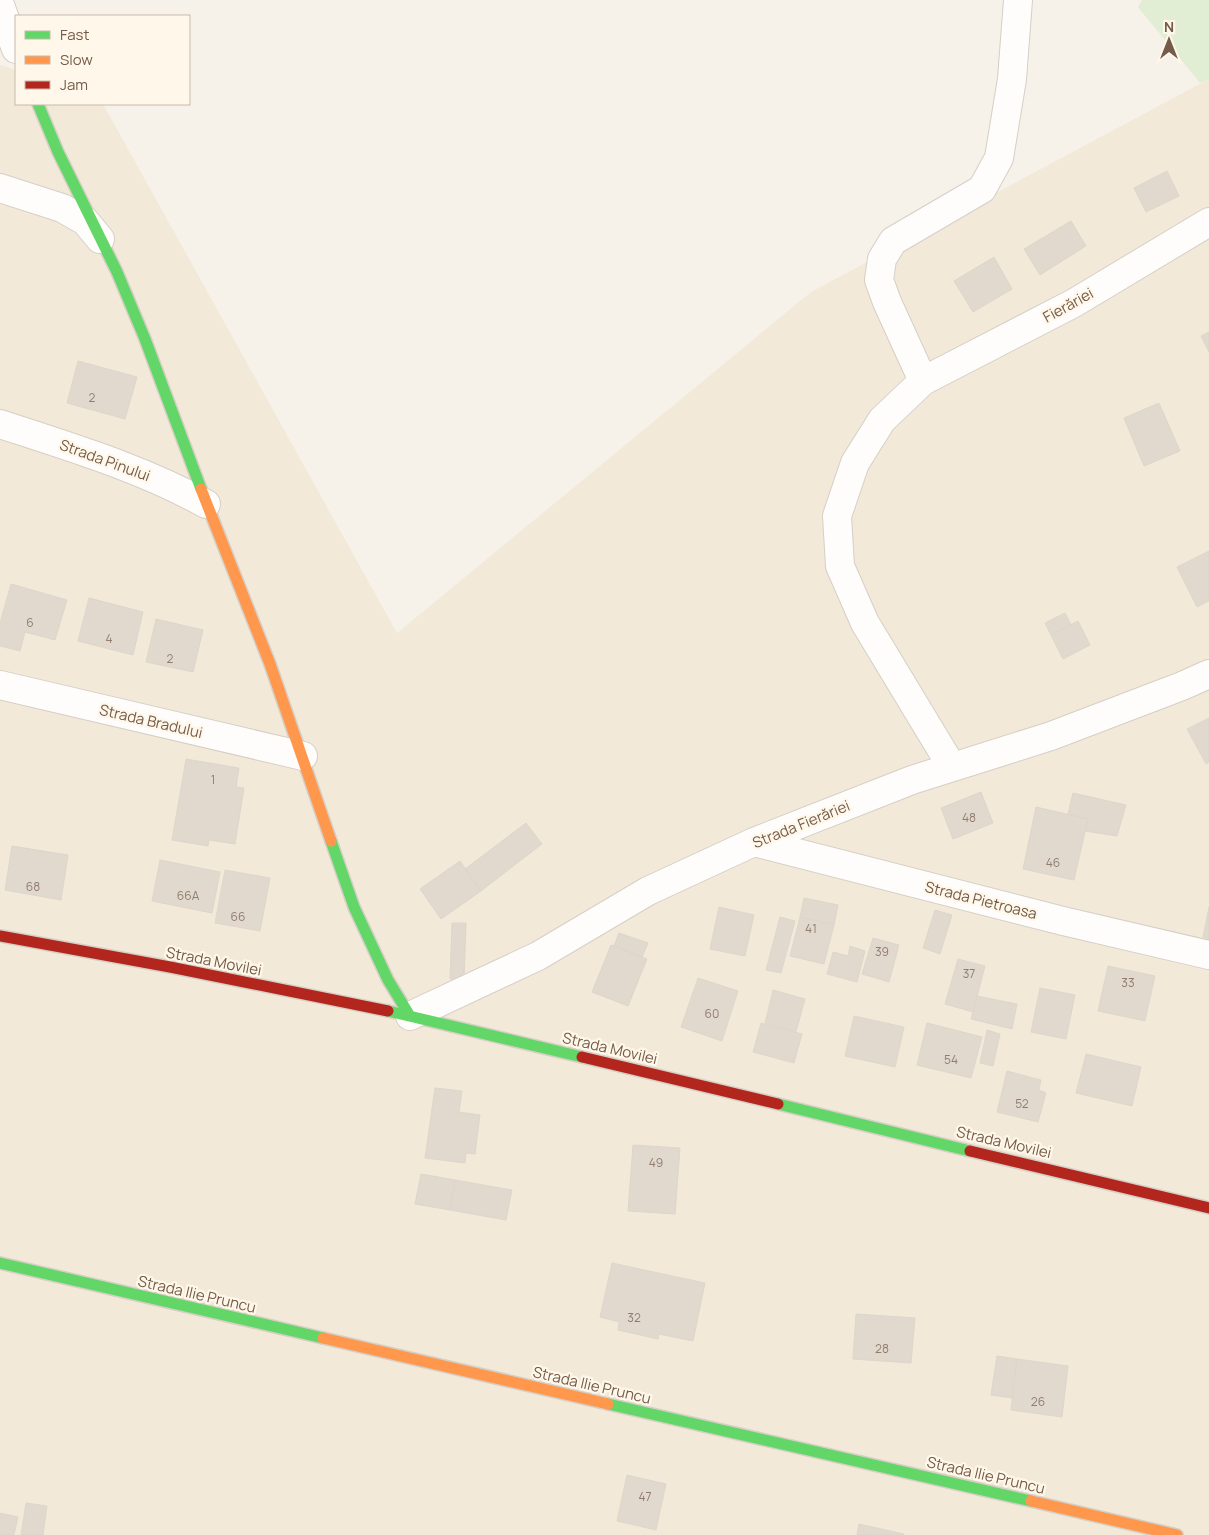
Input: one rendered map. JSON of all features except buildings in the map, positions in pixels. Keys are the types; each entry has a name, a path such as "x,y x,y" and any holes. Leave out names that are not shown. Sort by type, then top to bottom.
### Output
{"street":[{"path":"923,381 879,280 882,260 894,241 982,189 999,158 1012,79 1018,0"},
{"path":"0,5 15,46"},
{"path":"38,105 58,152 101,240 145,339 206,504 270,664 354,907 388,980 410,1016"},
{"path":"0,188 62,208 85,221 101,240"},
{"name":"Fierăriei","path":"952,767 865,623 840,566 837,516 854,463 882,420 923,381 1074,303 1209,222"},
{"name":"Strada Pinului","path":"0,424 105,459 176,487 206,504"},
{"name":"Strada Fierăriei","path":"410,1016 538,956 648,891 754,842 912,780 1051,736 1209,674"},
{"name":"Strada Bradului","path":"0,685 303,756"},
{"name":"Strada Pietroasa","path":"754,842 1063,921 1209,955"},
{"name":"Strada Movilei","path":"0,936 170,967 410,1016 1209,1208"},
{"name":"Strada Ilie Pruncu","path":"0,1263 1177,1535"}],"shaded area":[{"path":"0,65 15,70 15,105 104,105 397,633 811,292 1209,79 1209,1535 0,1535"}],"green space":[{"path":"1142,0 1209,0 1209,79 1200,83 1138,7"}],"traffic: fast":[{"path":"38,105 58,152 117,272 145,339 201,489"},
{"path":"331,841 354,907 388,980 410,1016"},
{"path":"388,1011 582,1057"},
{"path":"778,1104 970,1151"},
{"path":"0,1263 323,1338"},
{"path":"608,1404 1031,1501"}],"traffic: slow":[{"path":"201,489 270,664 331,841"},
{"path":"323,1338 608,1404"},
{"path":"1031,1501 1177,1535"}],"traffic: jam":[{"path":"0,936 170,967 388,1011"},
{"path":"582,1057 778,1104"},
{"path":"970,1151 1209,1208"}]}
